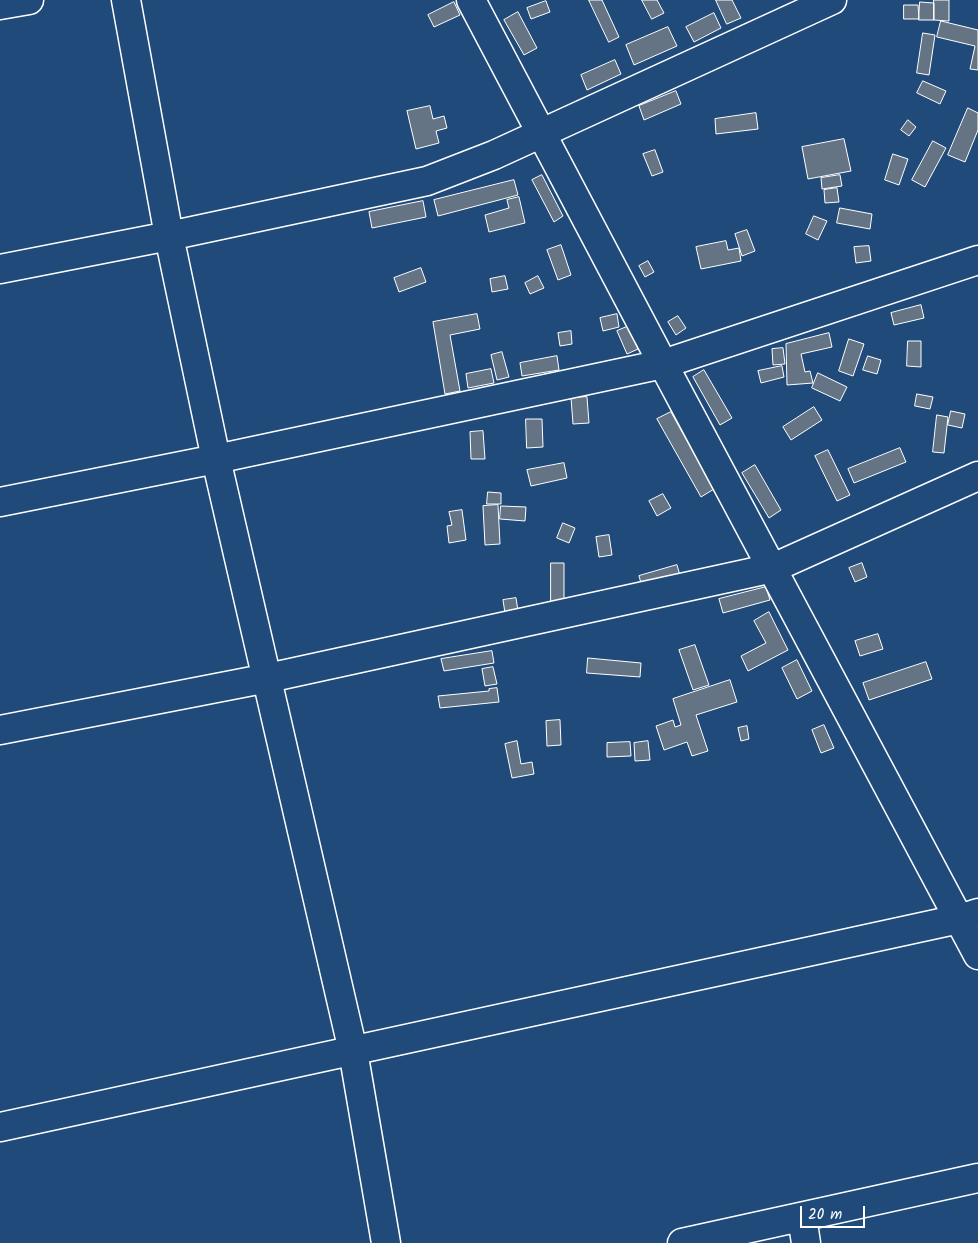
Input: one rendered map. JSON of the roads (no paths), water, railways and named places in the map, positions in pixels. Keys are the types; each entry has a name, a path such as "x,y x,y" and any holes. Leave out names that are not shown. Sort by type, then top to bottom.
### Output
{"street":[{"path":"0,5 28,0"},
{"path":"126,0 169,236 216,459 353,1051 386,1243"},
{"path":"471,0 773,568 968,916 978,955"},
{"path":"0,270 427,182 494,155 832,0"},
{"path":"0,502 216,459 663,364 978,260"},
{"path":"0,730 268,678 773,568 978,476"},
{"path":"0,1127 968,916"},
{"path":"682,1243 804,1230 978,1178"}]}
